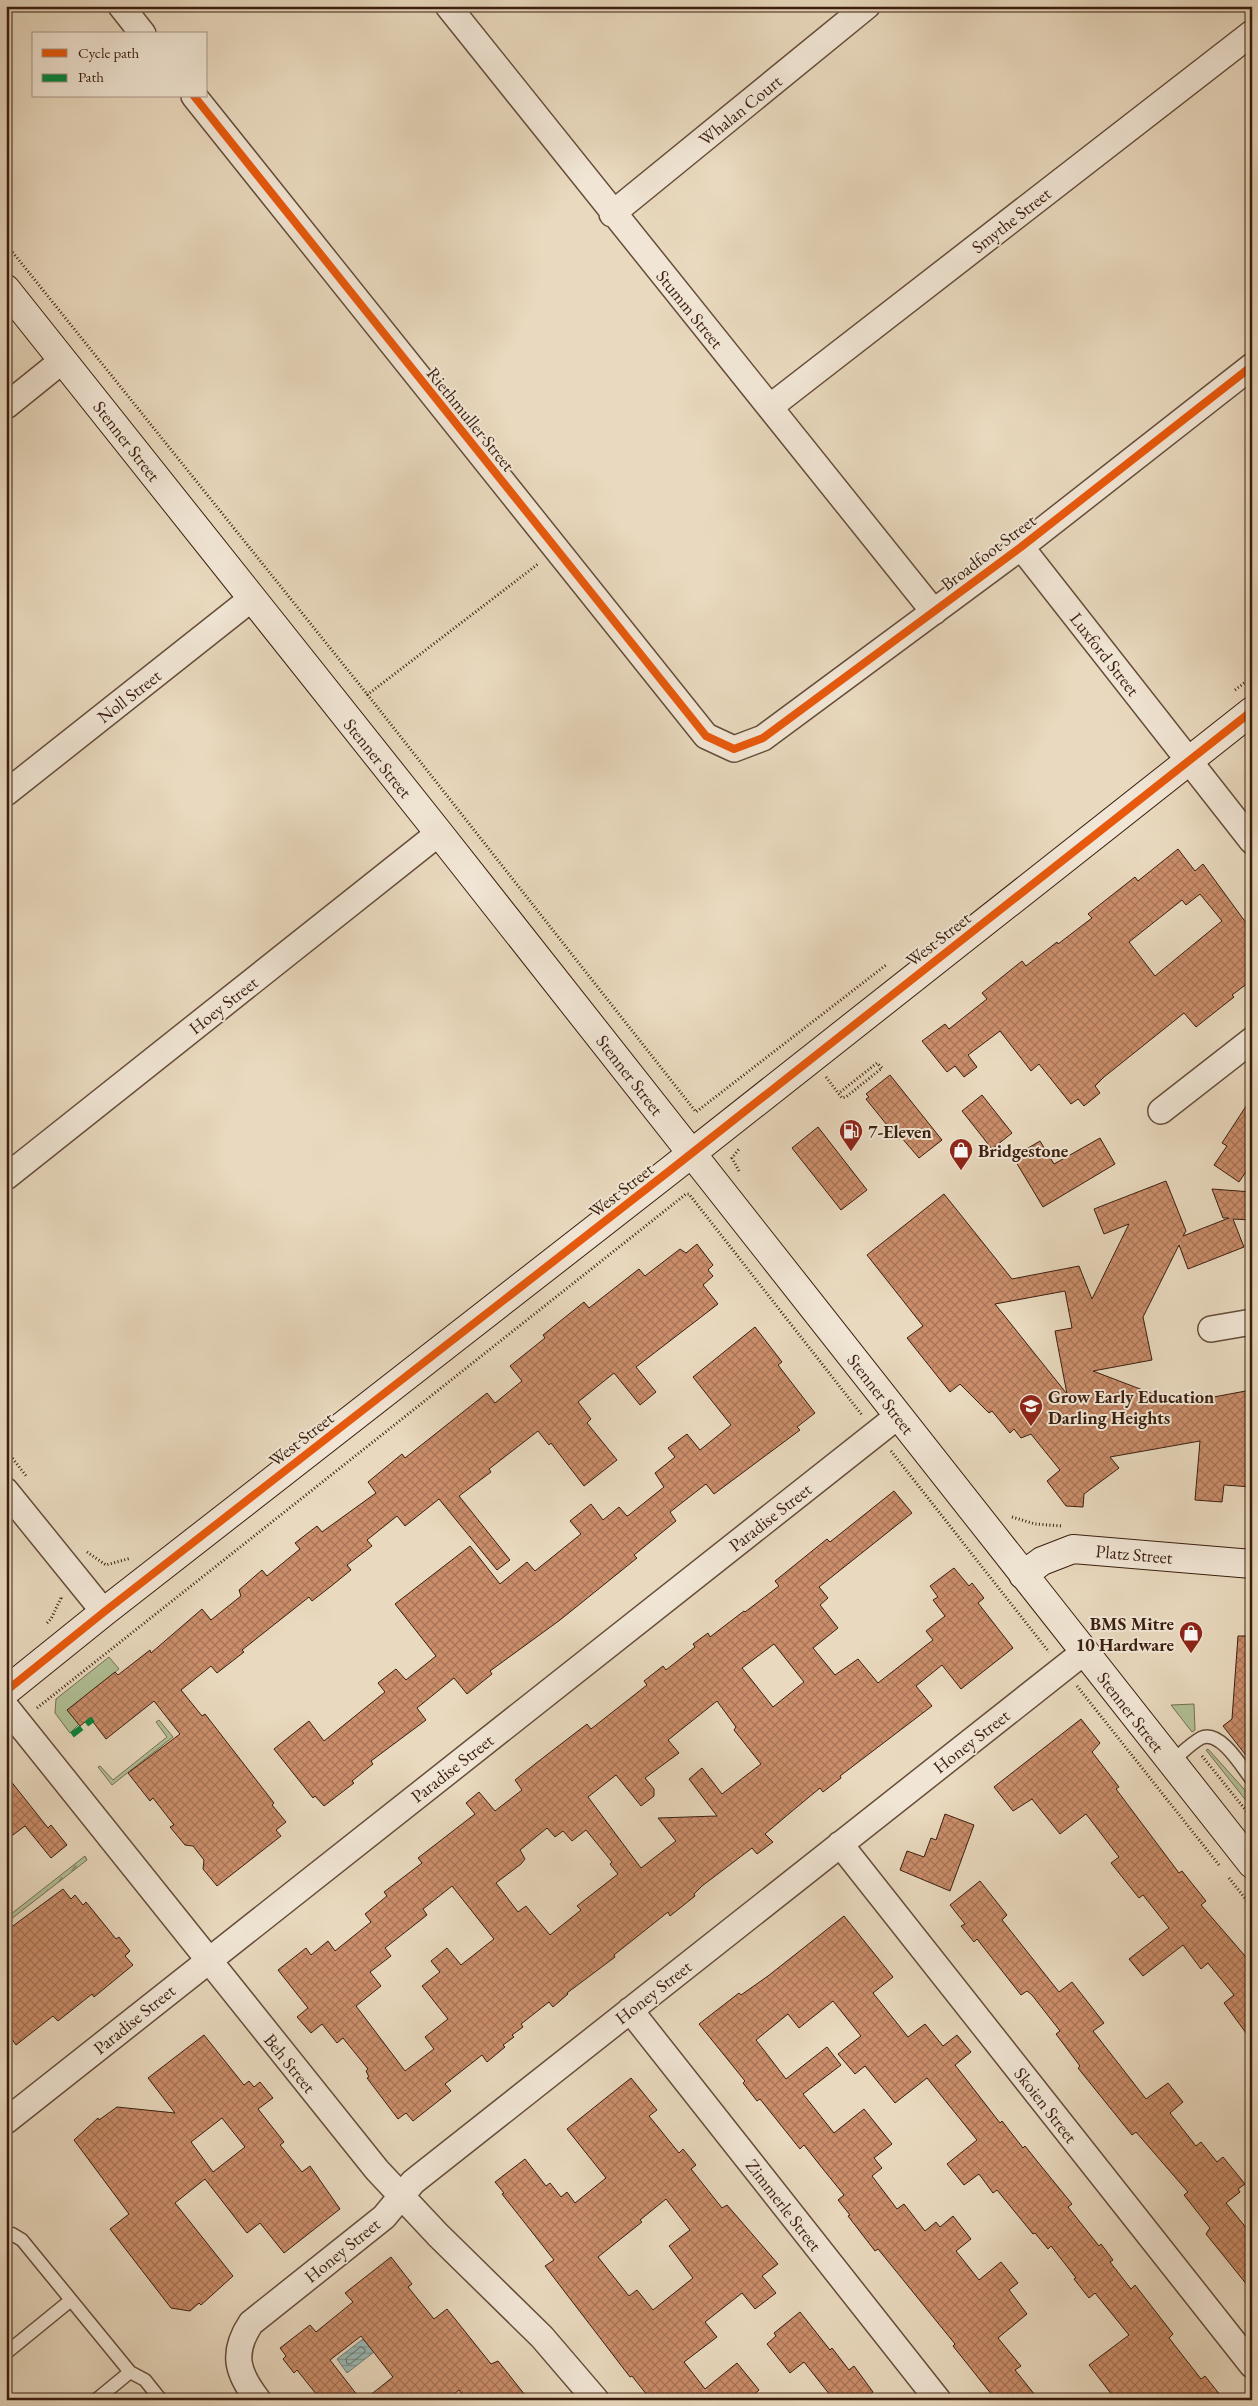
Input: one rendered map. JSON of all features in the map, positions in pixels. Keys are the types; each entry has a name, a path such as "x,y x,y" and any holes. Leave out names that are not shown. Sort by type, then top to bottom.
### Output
{"main road":[{"name":"Stenner Street","path":"6,289 439,833 1252,1864"},
{"name":"West Street","path":"6,1691 104,1612 1252,711"},
{"name":"Platz Street","path":"1023,1575 1042,1561 1073,1550 1252,1564"}],"street":[{"path":"122,6 142,32"},
{"name":"Whalan Court","path":"612,214 868,6"},
{"name":"Stumm Street","path":"451,7 612,214 934,612"},
{"name":"Smythe Street","path":"770,407 1252,33"},
{"name":"Riethmuller Street","path":"196,98 706,736 734,749"},
{"path":"6,406 62,360"},
{"name":"Broadfoot Street","path":"734,749 763,738 934,612 1021,547 1252,366"},
{"name":"Luxford Street","path":"1021,547 1252,841"},
{"name":"Noll Street","path":"6,793 251,599"},
{"name":"Hoey Street","path":"6,1177 439,833"},
{"path":"1161,1111 1252,1040"},
{"path":"1211,1329 1252,1322"},
{"name":"Paradise Street","path":"6,2121 898,1416"},
{"path":"6,1491 104,1612"},
{"name":"Honey Street","path":"258,2400 244,2381 240,2370 240,2346 251,2324 384,2217 413,2182 1084,1652"},
{"name":"Beh Street","path":"12,1714 347,2134 401,2197 542,2337 596,2400"},
{"name":"Skoien Street","path":"840,1844 1252,2365"},
{"name":"Zimmerle Street","path":"630,2010 938,2400"}],"lane":[{"path":"1171,1762 1203,1737 1214,1737 1223,1744 1252,1780"},
{"path":"6,2235 12,2234 22,2240 130,2372 145,2380 161,2400"},
{"path":"6,2353 71,2300"},
{"path":"96,2400 130,2372"}],"path":[{"path":"6,244 368,694 696,1112 891,962"},
{"path":"343,714 557,550"},
{"path":"1231,694 1252,677"},
{"path":"826,1076 842,1098 860,1087 882,1068 877,1063 839,1093"},
{"path":"12,1714 686,1194 690,1194 876,1433 1221,1868"},
{"path":"6,1450 30,1481"},
{"path":"84,1550 106,1565 130,1559 138,1553"},
{"path":"1227,1876 1252,1907"}],"green space":[{"path":"109,1657 119,1669 68,1710 79,1724 70,1733 55,1713 56,1699"},
{"path":"1194,1704 1195,1730 1192,1732 1171,1705"},
{"path":"159,1720 173,1737 112,1785 98,1767 100,1766 113,1780 167,1737 156,1722"},
{"path":"1208,1749 1252,1798 1252,1808 1206,1750"},
{"path":"85,1856 87,1860 6,1923 6,1918"}],"water":[{"path":"363,2339 374,2352 347,2373 337,2359"}],"building":[{"path":"1178,849 1195,871 1203,864 1252,931 1252,980 1196,1027 1184,1013 1104,1077 1095,1086 1100,1093 1084,1106 1078,1099 1071,1104 1039,1064 1031,1071 1000,1031 968,1055 977,1067 964,1077 955,1066 947,1072 922,1041 945,1024 949,1029 987,999 982,993 1022,961 1026,966 1057,942 1058,944 1092,918 1088,914 1135,877 1138,881","holes":["1200,894 1222,921 1155,976 1129,942 1182,900 1186,905"]},
{"path":"890,1075 942,1140 919,1158 901,1137 899,1140 866,1099 869,1097 866,1094"},
{"path":"982,1095 1012,1133 992,1149 962,1111"},
{"path":"1252,1097 1252,1163 1239,1182 1214,1165 1227,1146 1222,1143"},
{"path":"818,1127 867,1190 841,1210 792,1148"},
{"path":"1100,1138 1115,1164 1043,1207 1013,1157 1040,1141 1054,1164"},
{"path":"1166,1181 1186,1231 1183,1236 1229,1218 1223,1218 1212,1189 1252,1192 1252,1220 1233,1219 1244,1247 1188,1269 1179,1245 1143,1317 1152,1360 1093,1371 1169,1400 1202,1394 1203,1399 1251,1390 1247,1436 1252,1440 1252,1487 1224,1485 1222,1502 1195,1500 1200,1441 1110,1457 1119,1468 1084,1494 1083,1507 1066,1506 1047,1481 1060,1470 1031,1434 1021,1438 1014,1429 1010,1433 992,1411 989,1413 960,1384 950,1392 907,1338 923,1326 867,1255 944,1194 1012,1279 1079,1266 1092,1299 1129,1224 1104,1234 1094,1209","holes":["1065,1291 1072,1328 1055,1331 1067,1394 995,1304"]},
{"path":"697,1244 713,1265 708,1270 713,1276 703,1285 718,1304 636,1367 656,1392 640,1405 614,1373 578,1402 591,1419 587,1423 617,1460 584,1486 551,1443 549,1445 538,1431 489,1469 491,1472 459,1496 510,1560 497,1570 439,1499 405,1526 397,1516 367,1540 372,1546 347,1565 351,1570 330,1587 312,1601 309,1597 242,1650 244,1652 217,1673 211,1666 181,1690 202,1716 205,1714 274,1803 272,1805 286,1822 276,1830 281,1836 217,1886 203,1869 204,1860 193,1846 185,1845 170,1827 174,1825 153,1798 150,1801 128,1773 180,1734 154,1701 106,1739 90,1718 80,1726 67,1710 115,1672 118,1675 150,1650 151,1653 202,1609 211,1620 241,1596 239,1590 262,1570 267,1576 300,1549 295,1543 317,1526 322,1532 376,1493 368,1482 402,1454 405,1458 487,1393 495,1403 522,1381 510,1366 545,1338 543,1335 584,1302 589,1308 639,1269 645,1276 680,1249 686,1253"},
{"path":"755,1327 782,1362 778,1365 815,1413 797,1427 800,1430 714,1494 706,1484 670,1512 676,1521 634,1555 637,1558 560,1620 490,1671 492,1674 467,1694 454,1678 417,1708 426,1720 371,1761 373,1764 352,1781 354,1783 324,1806 315,1796 313,1798 274,1749 309,1721 324,1741 385,1692 378,1683 396,1669 406,1680 436,1656 395,1604 470,1546 500,1584 527,1562 535,1571 581,1534 570,1521 591,1504 603,1520 619,1507 627,1516 629,1515 664,1487 655,1473 675,1457 668,1448 687,1434 700,1450 731,1425 693,1377"},
{"path":"894,1491 912,1513 819,1587 828,1598 820,1605 838,1628 813,1648 835,1675 858,1659 878,1683 933,1640 926,1631 945,1616 933,1600 938,1597 930,1586 954,1568 969,1586 972,1583 984,1598 978,1603 1013,1648 961,1689 942,1665 916,1686 932,1706 840,1776 841,1778 823,1792 820,1788 765,1834 773,1842 757,1854 752,1848 702,1886 694,1894 695,1896 670,1916 668,1912 614,1955 615,1957 567,1993 553,2007 549,2002 521,2024 523,2027 512,2035 514,2037 503,2045 505,2047 487,2062 482,2055 445,2084 451,2091 413,2121 406,2113 398,2119 367,2078 369,2077 366,2071 368,2069 343,2038 337,2043 322,2024 311,2033 297,2017 308,2008 278,1970 306,1948 311,1955 328,1941 335,1951 371,1922 365,1914 387,1896 384,1892 422,1863 418,1858 475,1814 466,1803 479,1792 495,1811 522,1790 515,1780 587,1724 591,1729 647,1685 644,1681 663,1666 666,1670 695,1647 693,1644 708,1633 710,1637 745,1612 779,1586 775,1581 827,1539 830,1542","holes":["774,1644 804,1682 773,1707 742,1668","717,1701 736,1727 734,1730 761,1764 722,1794 702,1768 689,1779 717,1816 658,1818 676,1841 641,1868 588,1797 616,1775 641,1806 654,1796 654,1789 645,1778 679,1753 668,1740","547,1828 555,1837 563,1831 572,1841 586,1830 612,1862 610,1864 618,1874 577,1906 581,1910 550,1935 526,1906 518,1912 496,1883 525,1859 520,1850","452,1886 494,1939 461,1965 447,1948 431,1961 440,1972 422,1986 448,2019 425,2037 434,2049 405,2071 356,2006 381,1986 370,1972 391,1956 385,1948 427,1915 423,1909"]},
{"path":"1238,1636 1252,1636 1252,1763 1223,1726 1232,1719"},
{"path":"1081,1719 1100,1743 1092,1752 1119,1787 1116,1789 1179,1873 1182,1871 1206,1901 1201,1905 1252,1964 1252,2041 1224,2003 1234,1995 1208,1963 1201,1969 1183,1945 1143,1976 1129,1959 1169,1928 1143,1895 1139,1898 1111,1863 1119,1857 1086,1814 1060,1834 1032,1799 1013,1811 994,1787"},
{"path":"6,1775 48,1828 51,1825 67,1845 51,1858 25,1826 6,1840"},
{"path":"945,1814 974,1825 950,1891 900,1870 907,1851 924,1857 931,1838 936,1840"},
{"path":"980,1881 1007,1915 1002,1920 1059,1992 1072,1982 1104,2023 1093,2031 1146,2099 1168,2083 1183,2102 1170,2113 1196,2146 1201,2142 1217,2162 1223,2157 1245,2184 1238,2189 1240,2192 1226,2203 1252,2235 1252,2291 1206,2234 1210,2228 1184,2195 1188,2192 1136,2132 1132,2135 1078,2068 1080,2066 1056,2034 1060,2031 1032,1995 1027,1991 1021,1995 977,1939 974,1942 961,1926 965,1924 950,1905"},
{"path":"63,1889 71,1899 75,1895 83,1905 86,1902 116,1939 119,1937 130,1951 125,1956 133,1965 94,1997 92,1994 58,2021 53,2016 16,2045 6,2031 6,1931"},
{"path":"844,1916 893,1977 873,1993 908,2037 925,2024 943,2046 957,2035 971,2052 955,2065 1000,2123 1002,2121 1023,2148 1025,2146 1072,2204 1068,2207 1099,2246 1101,2244 1113,2260 1110,2262 1131,2289 1135,2285 1173,2334 1169,2338 1201,2379 1205,2376 1224,2400 1116,2400 1089,2365 1129,2335 1095,2293 1089,2298 1051,2246 1048,2249 1035,2233 1033,2234 997,2190 993,2193 979,2174 964,2185 947,2164 977,2140 927,2078 895,2103 865,2066 855,2074 838,2054 861,2036 833,2001 799,2028 788,2014 756,2040 786,2079 827,2047 841,2065 803,2094 834,2133 864,2109 892,2144 874,2158 882,2168 872,2176 897,2209 904,2204 925,2231 936,2222 940,2227 953,2216 971,2239 956,2251 979,2280 1001,2262 1018,2283 1009,2290 1027,2314 998,2338 1021,2366 1015,2370 1039,2400 996,2400 953,2346 955,2344 878,2249 875,2251 848,2216 850,2215 838,2200 844,2195 804,2145 800,2149 760,2099 757,2101 743,2083 745,2081 699,2024 739,1993 741,1995 768,1976"},
{"path":"204,2035 244,2085 249,2081 254,2087 260,2082 273,2098 258,2109 284,2142 280,2145 302,2172 310,2166 340,2209 284,2253 260,2223 247,2233 205,2179 175,2203 233,2276 201,2305 199,2303 190,2311 171,2308 110,2229 129,2214 74,2140 98,2118 99,2120 117,2107 175,2113 148,2078","holes":["222,2118 245,2147 213,2172 191,2142"]},
{"path":"631,2078 657,2110 649,2116 679,2153 683,2149 696,2165 691,2169 722,2208 727,2205 778,2264 762,2276 776,2293 755,2309 742,2293 705,2322 717,2337 684,2362 705,2389 737,2363 759,2390 748,2400 651,2400 632,2376 630,2377 545,2266 554,2260 502,2194 504,2193 495,2182 525,2159 546,2186 550,2183 561,2197 567,2192 575,2203 606,2178 567,2129","holes":["666,2199 690,2230 669,2246 693,2278 653,2310 637,2290 629,2296 598,2257 642,2222 640,2220"]},
{"path":"391,2257 412,2284 408,2287 434,2319 447,2309 491,2364 498,2361 529,2400 466,2400 459,2390 447,2400 364,2400 393,2377 361,2336 330,2360 361,2400 321,2400 297,2370 294,2373 283,2359 286,2356 280,2348 310,2325 316,2332 353,2302 345,2293"},
{"path":"800,2312 830,2350 832,2348 849,2370 854,2366 873,2392 864,2400 834,2400 804,2362 790,2373 767,2344 776,2336 774,2333"}],"marked path":[{"path":"72,1735 93,1719"}],"cycle path":[{"path":"196,98 706,736 734,749 763,738 1021,547 1252,366"},
{"path":"6,1691 104,1612 668,1172 1252,711"}],"place":[{"name":"7-Eleven","path":"851,1152"},
{"name":"Bridgestone","path":"961,1171"},
{"name":"Grow Early Education Darling Heights","path":"1031,1427"},
{"name":"BMS Mitre 10 Hardware","path":"1191,1654"}]}
